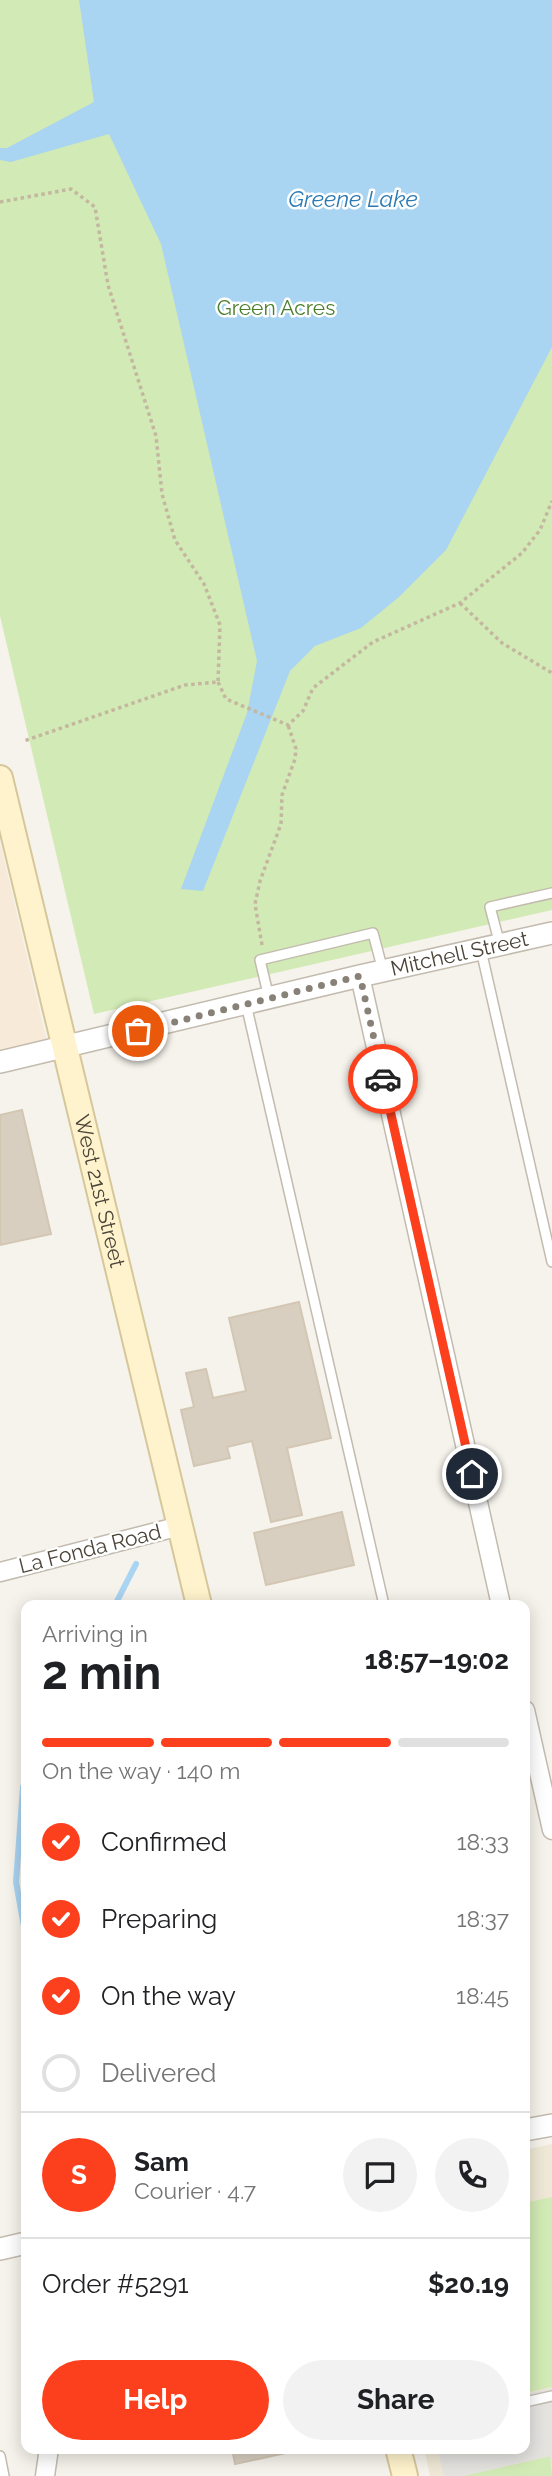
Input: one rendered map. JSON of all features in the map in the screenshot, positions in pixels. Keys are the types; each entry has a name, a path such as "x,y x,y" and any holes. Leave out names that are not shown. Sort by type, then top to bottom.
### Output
{"main road":[{"name":"West 21st Street","path":"0,778 5,825 65,1047 198,1600"},
{"path":"400,2454 405,2476"}],"street":[{"name":"Mitchell Street","path":"0,1062 552,933"},
{"path":"360,976 500,1600"},
{"name":"La Fonda Road","path":"0,1572 180,1526"},
{"path":"530,1732 552,1830"},
{"path":"530,2129 552,2124"},
{"path":"0,2249 21,2244"},
{"path":"45,2476 48,2454"}],"lane":[{"path":"552,893 490,907 490,947 552,1262"},
{"path":"269,998 260,960 265,958 373,933 383,971"},
{"path":"246,1004 383,1600"},
{"path":"530,2401 552,2396"},
{"path":"0,2456 4,2476"}],"path":[{"path":"0,202 71,189 95,206 108,285 156,436 162,494 175,540 204,584 220,625 218,682 226,699 288,725"},
{"path":"288,725 303,712 313,688 373,642 460,603 522,553 540,530 552,501"},
{"path":"460,603 502,643 552,673"},
{"path":"24,741 185,685 218,682"},
{"path":"265,958 255,904 260,881 281,824 282,795 295,759 296,749 288,725"}],"shaded area":[{"path":"0,842 47,1042 0,1052"},
{"path":"552,2144 552,2476 430,2476 425,2454 530,2454 530,2149"},
{"path":"552,2388 552,2465 550,2456 463,2476 444,2476 438,2454 530,2454 530,2393"}],"green space":[{"name":"Green Acres","path":"0,0 552,0 552,910 94,1014 0,616"},
{"path":"552,2197 552,2387 530,2392 530,2202"},
{"path":"550,2456 552,2476 463,2476"}],"water":[{"name":"Greene Lake","path":"79,0 552,0 552,347 446,550 399,597 361,628 315,646 290,671 203,891 181,889 247,713 257,661 161,244 109,134 11,162 0,160 0,148 7,148 94,102"}],"building":[{"path":"22,1110 51,1234 0,1245 0,1115"},
{"path":"299,1302 331,1438 287,1448 302,1515 271,1522 252,1441 227,1447 230,1458 194,1466 181,1410 194,1407 186,1373 206,1369 213,1398 246,1391 229,1318"},
{"path":"342,1512 354,1565 266,1585 254,1533"},
{"path":"233,2454 281,2454 235,2464"}],"waterway":[{"path":"118,1600 136,1564"},
{"path":"21,1814 16,1882 21,1910"}],"way so far":[{"path":"138,1031 360,976 383,1079"}],"route":[{"path":"383,1079 472,1474"}]}
